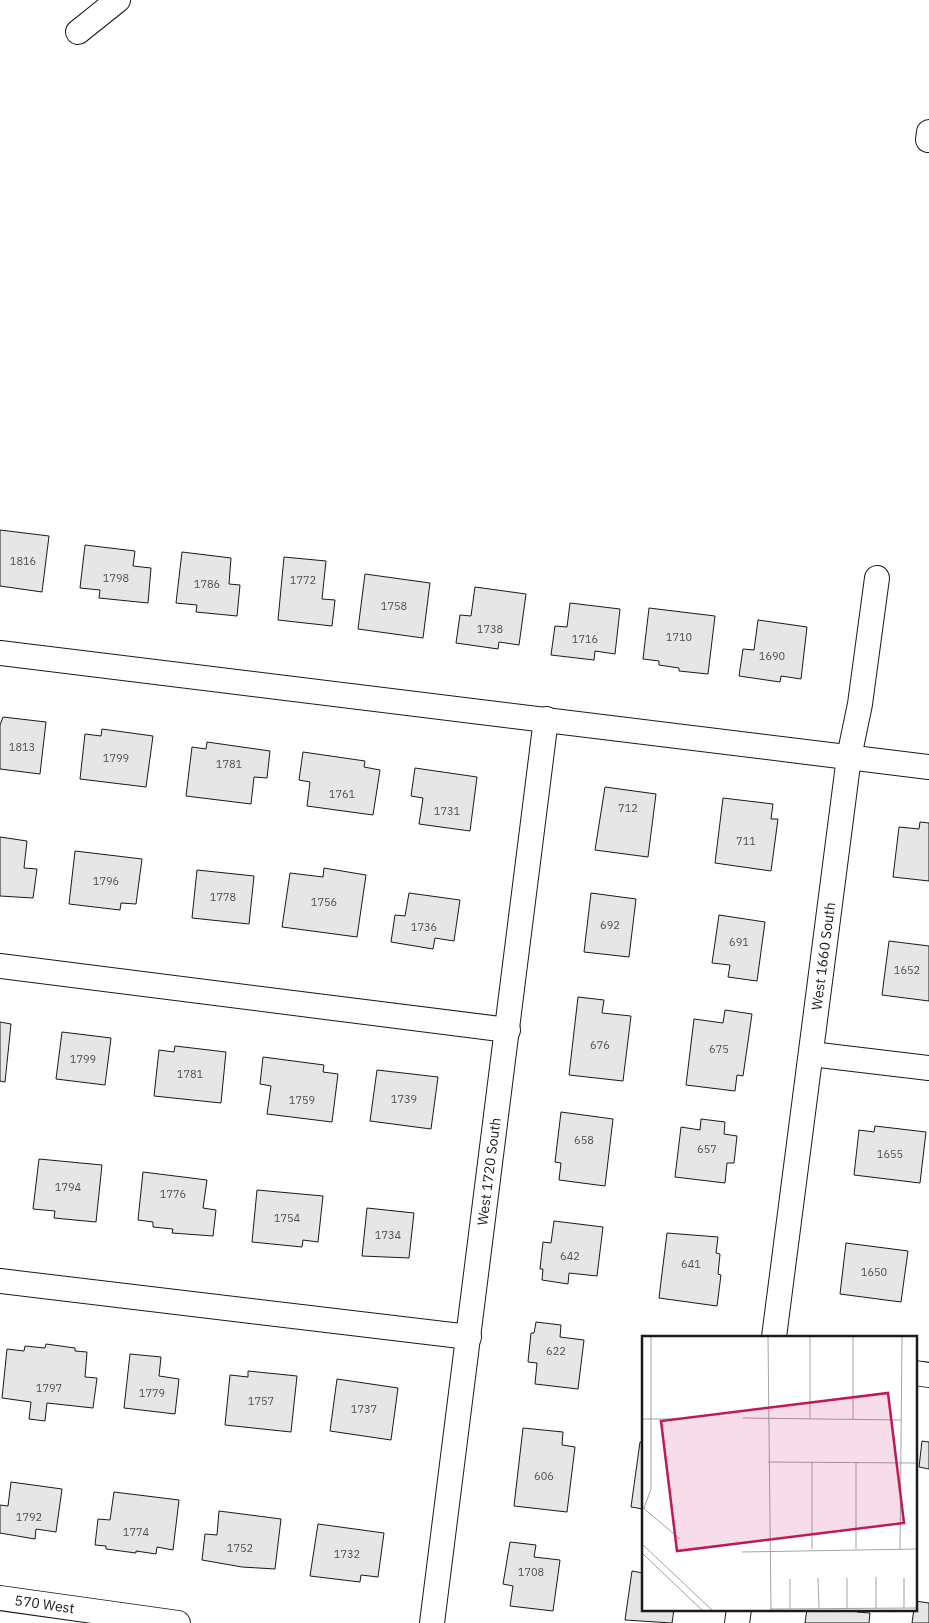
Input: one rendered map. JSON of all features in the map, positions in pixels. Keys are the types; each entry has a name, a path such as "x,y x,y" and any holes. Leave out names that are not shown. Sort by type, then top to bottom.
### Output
{"street":[{"path":"78,32 118,0"},
{"name":"West 1660 South","path":"774,1336 849,757 860,704 877,578"},
{"path":"0,653 929,767"},
{"name":"West 1720 South","path":"432,1623 546,719"},
{"path":"0,966 508,1030"},
{"path":"811,1054 929,1068"},
{"path":"0,1281 469,1337"},
{"path":"916,1373 929,1375"},
{"name":"570 West","path":"0,1598 178,1623"},
{"path":"737,1623 739,1610"}],"building":[{"path":"0,530 49,536 42,592 0,586"},
{"path":"85,545 135,551 133,566 151,568 148,603 99,598 100,590 80,588"},
{"path":"182,552 231,558 229,584 240,585 237,616 196,612 197,605 176,603"},
{"path":"284,557 326,561 322,599 335,600 332,626 278,620"},
{"path":"365,574 430,583 423,638 358,629"},
{"path":"475,587 526,594 519,645 499,642 498,649 456,643 460,615 471,616"},
{"path":"570,603 620,609 615,654 595,651 594,660 551,655 555,626 567,627"},
{"path":"649,608 715,616 708,674 679,671 679,668 659,665 659,661 643,659"},
{"path":"758,620 807,627 801,679 781,676 780,682 739,676 743,649 754,650"},
{"path":"3,717 46,722 40,774 0,769 0,725"},
{"path":"102,729 153,736 146,787 80,779 85,734 101,736"},
{"path":"207,742 270,751 267,778 254,777 251,804 186,796 192,747 206,749"},
{"path":"303,752 365,761 364,767 380,770 373,815 307,806 310,782 299,780"},
{"path":"415,768 477,777 470,831 419,824 423,798 411,796"},
{"path":"605,787 656,794 648,857 595,850"},
{"path":"723,798 773,804 771,819 778,819 771,871 715,863"},
{"path":"920,822 929,823 929,881 893,877 899,827 919,829"},
{"path":"0,837 27,841 24,868 37,869 33,898 0,896"},
{"path":"75,851 142,859 136,904 121,903 120,910 69,904"},
{"path":"324,868 366,875 357,937 282,927 290,873 323,877"},
{"path":"197,870 254,876 249,924 192,918"},
{"path":"409,893 460,900 454,941 435,938 433,949 391,942 395,915 405,916"},
{"path":"591,893 636,899 629,957 584,952"},
{"path":"719,915 765,922 757,981 728,977 730,965 712,963"},
{"path":"889,941 929,946 929,1001 882,995"},
{"path":"578,997 604,1000 602,1013 631,1016 623,1081 569,1075"},
{"path":"725,1010 752,1014 743,1076 737,1075 735,1091 686,1085 694,1019 723,1023"},
{"path":"0,1022 11,1024 5,1082 0,1081"},
{"path":"62,1032 111,1038 105,1085 56,1079"},
{"path":"175,1046 226,1052 221,1103 154,1096 159,1050 174,1052"},
{"path":"263,1057 324,1065 323,1072 338,1074 332,1122 267,1114 271,1086 260,1084"},
{"path":"377,1070 438,1077 431,1129 370,1121"},
{"path":"561,1112 613,1119 605,1186 559,1180 561,1163 555,1162"},
{"path":"701,1119 725,1122 724,1134 737,1136 734,1163 727,1163 725,1183 675,1177 681,1127 700,1130"},
{"path":"875,1126 926,1132 920,1183 854,1175 859,1130 874,1132"},
{"path":"39,1159 102,1165 96,1222 54,1218 55,1211 33,1209"},
{"path":"143,1172 207,1180 203,1208 216,1210 213,1236 172,1233 173,1229 153,1227 153,1222 138,1220"},
{"path":"257,1190 323,1196 318,1242 303,1240 302,1247 252,1242"},
{"path":"367,1208 414,1213 409,1258 362,1256"},
{"path":"554,1221 603,1227 597,1276 569,1273 568,1284 542,1280 543,1269 540,1269 543,1242 551,1243"},
{"path":"667,1233 718,1237 716,1253 720,1254 718,1274 721,1275 717,1306 659,1298"},
{"path":"846,1243 908,1251 901,1302 840,1294"},
{"path":"536,1322 561,1325 560,1337 584,1340 578,1389 535,1384 537,1363 528,1362 531,1333 534,1333"},
{"path":"46,1344 75,1348 75,1351 87,1352 85,1377 97,1378 93,1408 47,1403 45,1421 29,1419 31,1402 2,1398 7,1349 24,1351 25,1346 45,1348"},
{"path":"130,1354 161,1357 159,1376 179,1379 175,1414 124,1408"},
{"path":"248,1371 297,1376 291,1432 225,1425 230,1375 248,1377"},
{"path":"337,1379 398,1388 391,1440 330,1431"},
{"path":"523,1428 563,1432 562,1445 575,1447 567,1512 514,1506"},
{"path":"922,1441 929,1442 929,1469 919,1467"},
{"path":"640,1442 642,1442 642,1509 631,1507"},
{"path":"11,1482 62,1489 56,1532 36,1529 35,1539 0,1533 0,1505 8,1506"},
{"path":"114,1492 179,1500 173,1550 157,1547 156,1554 136,1551 136,1553 106,1549 106,1546 95,1545 98,1519 110,1520"},
{"path":"219,1511 281,1519 275,1569 242,1567 202,1560 205,1534 217,1535"},
{"path":"318,1524 384,1533 378,1577 361,1575 360,1582 310,1576"},
{"path":"510,1542 536,1545 534,1557 560,1560 553,1611 510,1606 513,1586 503,1584"},
{"path":"632,1571 642,1573 642,1610 674,1610 672,1623 625,1620"},
{"path":"916,1601 929,1603 929,1623 912,1623 914,1610 916,1610"},
{"path":"807,1610 857,1610 857,1612 870,1613 869,1623 805,1623"}]}
